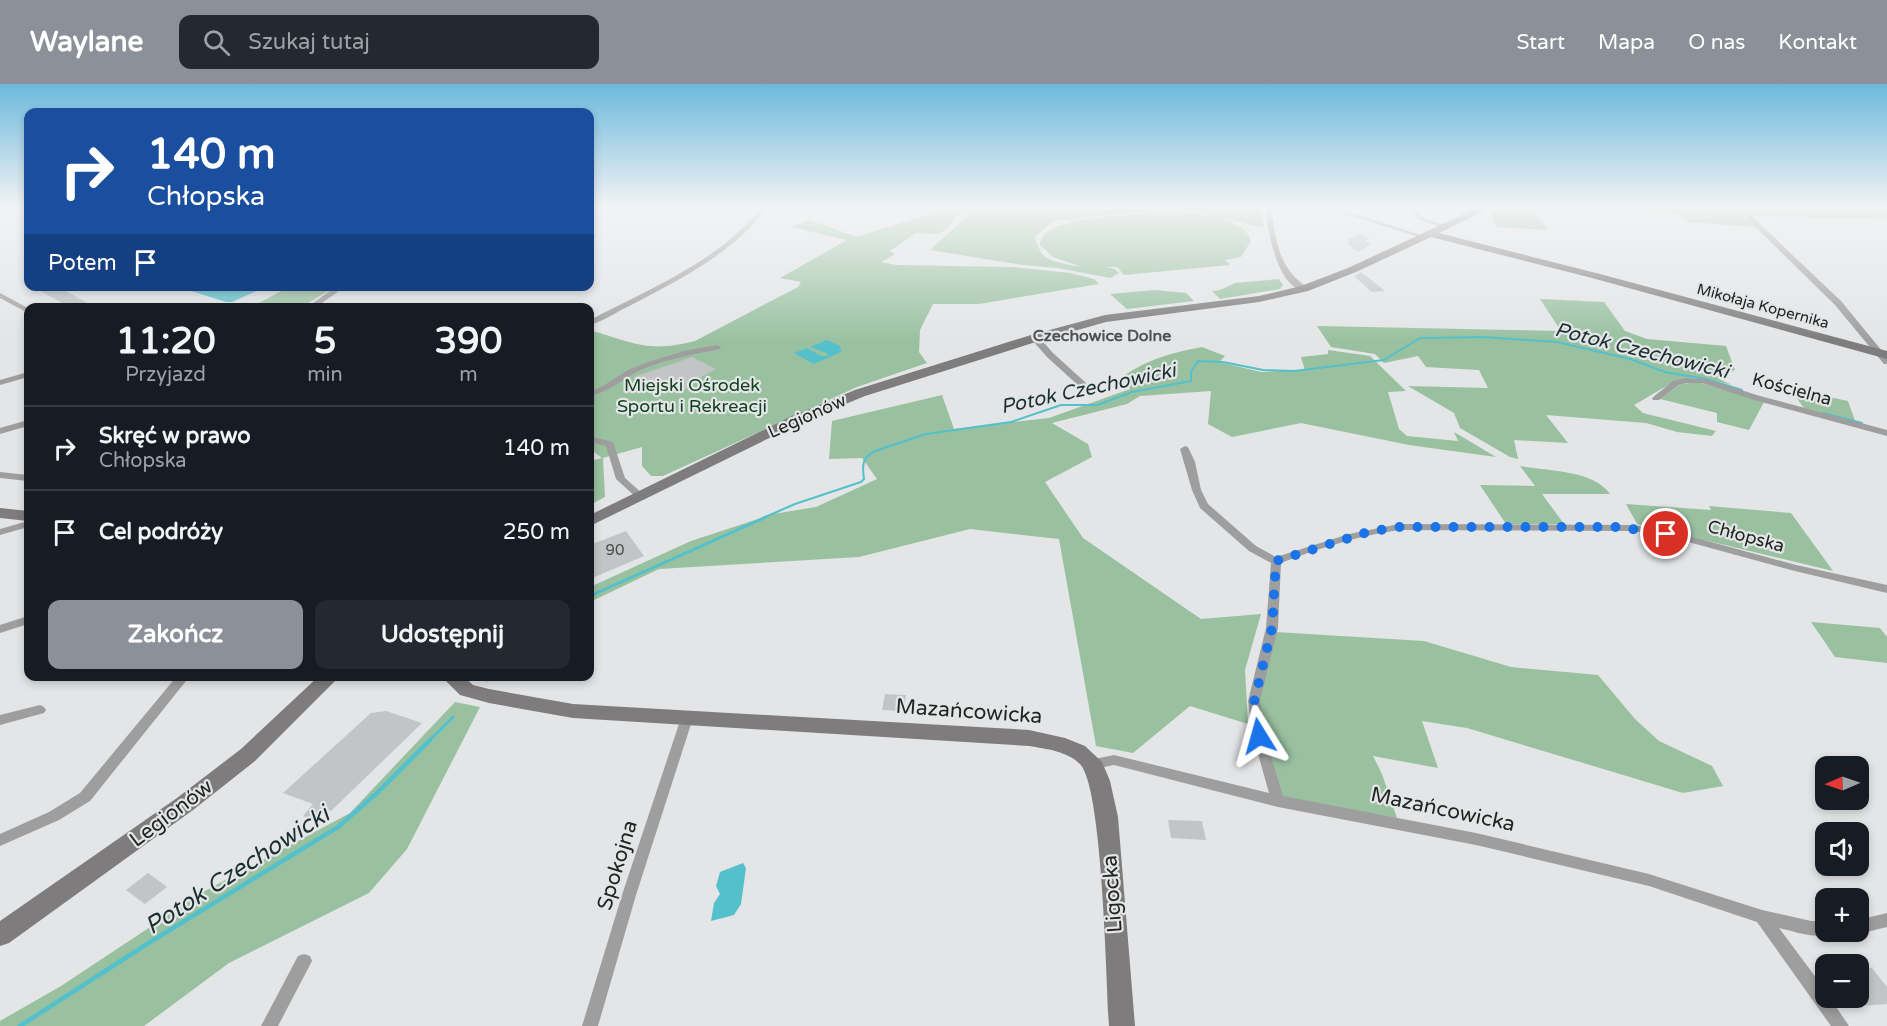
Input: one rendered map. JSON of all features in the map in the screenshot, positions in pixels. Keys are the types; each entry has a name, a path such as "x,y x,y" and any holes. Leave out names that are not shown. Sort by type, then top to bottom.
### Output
{"street":[{"path":"594,321 716,252"},
{"path":"1277,252 1280,264 1291,280 1304,289"},
{"name":"Legionów","path":"594,518 838,401 1035,338 1128,314 1258,299 1304,289 1332,279 1387,252"},
{"name":"Mikołaja Kopernika","path":"1497,252 1596,276 1885,356"},
{"path":"1785,252 1838,303 1885,356"},
{"path":"317,303 336,291"},
{"path":"0,295 24,309"},
{"path":"0,304 11,301"},
{"path":"1035,338 1083,385"},
{"path":"594,393 631,372 682,354 717,346"},
{"path":"0,383 24,375"},
{"name":"Kościelna","path":"1656,398 1676,383 1698,380 1887,433"},
{"path":"0,431 24,424"},
{"path":"594,440 610,444 621,479 640,497"},
{"path":"1185,449 1191,461 1199,496 1207,510 1217,516 1252,548 1276,561 1272,628 1254,702 1259,736 1278,801"},
{"path":"0,475 24,478"},
{"path":"0,513 24,516"},
{"path":"0,532 24,525"},
{"name":"Chłopska","path":"1276,561 1368,532 1399,527 1634,528 1682,537 1795,568 1887,589"},
{"path":"0,629 24,621"},
{"path":"0,840 62,812 85,797 180,681"},
{"name":"Legionów","path":"0,934 185,804 248,755 326,681"},
{"name":"Mazańcowicka","path":"456,681 467,690 520,703 573,711 1029,738 1056,742 1078,751 1094,764 1114,760 1278,801 1476,839 1649,880 1762,917 1815,928"},
{"path":"0,720 40,710"},
{"name":"Spokojna","path":"590,1026 629,895 687,718"},
{"name":"Ligocka","path":"1094,764 1102,783 1107,817 1122,1026"},
{"path":"1762,917 1841,1026"},
{"path":"1869,924 1887,920"},
{"path":"269,1026 304,961"}],"green space":[{"name":"Miejski Ośrodek Sportu i Rekreacji","path":"826,252 892,252 895,254 881,262 896,265 1012,267 1070,273 1094,279 1099,284 979,304 933,304 920,330 919,352 927,363 857,387 663,476 651,476 642,466 642,447 603,458 605,497 594,503 594,460 602,458 594,452 594,331 641,345 679,345 695,341 798,287 801,282 780,278"},
{"path":"942,252 1041,252 1054,261 1079,266 1053,257 1048,252 1244,252 1241,257 1225,260 1230,265 1124,275 1117,267 1107,267 1119,273 1110,278 1058,268 1022,265"},
{"path":"1279,279 1283,285 1280,289 1220,299 1212,291 1235,283"},
{"path":"1155,290 1186,293 1194,301 1127,309 1110,294"},
{"path":"281,291 328,291 308,303 259,303"},
{"path":"1540,299 1604,302 1625,331 1647,339 1726,346 1735,370 1717,378 1732,385 1701,379 1680,380 1634,405 1643,413 1716,431 1712,436 1677,432 1646,423 1546,415 1568,443 1514,440 1518,459 1510,457 1460,428 1454,413 1408,386 1488,388 1479,370 1426,367 1418,356 1384,363 1375,354 1331,347 1317,326 1561,331"},
{"path":"1202,347 1225,356 1219,362 1261,372 1305,370 1301,357 1328,354 1328,350 1370,356 1406,391 1388,392 1399,429 1407,436 1458,441 1454,432 1496,457 1409,445 1301,423 1232,437 1208,424 1211,391 1140,396 1127,404 1052,423 1088,444 1092,457 1045,482 1083,538 1201,619 1261,614 1245,670 1248,724 1190,706 1133,753 1096,746 1059,539 970,529 859,557 659,569 594,600 594,585 691,541 773,514 816,507 877,479 862,458 829,459 832,421 942,395 954,429 1049,418 1130,389 1122,377 1151,361"},
{"path":"1698,382 1764,402 1749,430 1717,422 1717,413 1660,399 1681,384"},
{"path":"1790,389 1848,401 1855,421 1804,408"},
{"path":"1520,466 1582,476 1603,486 1610,494 1542,494 1564,524 1506,524 1480,485 1535,486"},
{"path":"1626,504 1711,510 1709,506 1791,513 1833,571 1637,524"},
{"path":"1811,622 1880,628 1887,637 1887,663 1835,657"},
{"path":"1275,632 1424,641 1511,667 1598,675 1635,719 1659,741 1712,766 1723,786 1683,793 1467,728 1422,721 1438,768 1373,756 1382,774 1397,818 1282,799 1263,736 1258,702"},
{"path":"455,702 480,707 407,849 369,893 229,963 144,1026 0,1026 0,1021 61,986 203,892 350,813"}],"water":[{"path":"191,291 257,291 232,302"},
{"path":"827,340 840,346 841,352 814,364 794,353 807,348 821,356 828,356 827,353 810,347"},
{"path":"743,863 746,868 741,904 734,915 711,921 714,903 720,894 716,886 720,872"}],"building":[{"path":"1361,272 1385,291 1372,292 1354,276"},
{"path":"41,291 66,291 87,303 62,303"},
{"path":"692,357 716,369 692,382 686,389 672,393 654,385 647,387 634,377"},
{"path":"626,531 644,556 594,577 594,543"},
{"path":"885,694 906,695 904,711 882,710"},
{"path":"386,711 422,723 331,811 327,810 315,821 303,816 313,804 283,793 371,713"},
{"path":"1168,820 1202,821 1206,840 1171,838"},
{"path":"148,873 167,887 145,904 126,890"},
{"path":"1869,968 1872,968 1887,987 1887,1004 1869,1005"}],"waterway":[{"name":"Potok Czechowicki","path":"763,518 795,504 861,482 864,479 865,459 875,451 926,434 1011,422 1061,405 1097,405 1132,392 1191,381 1191,372 1198,361 1223,362 1263,370 1294,371 1384,360 1420,338 1483,337 1557,342 1630,359 1665,372 1706,379 1742,390"},
{"name":"Potok Czechowicki","path":"1823,413 1862,423"},
{"name":"Potok Czechowicki","path":"594,594 766,517"},
{"name":"Potok Czechowicki","path":"20,1026 147,944 338,827 377,793 453,717"}],"district":[{"name":"Czechowice Dolne","path":"1102,335"}],"route":[{"path":"1259,736 1254,702 1272,628 1276,561 1368,532 1399,527 1455,525 1618,527 1666,534"}]}
